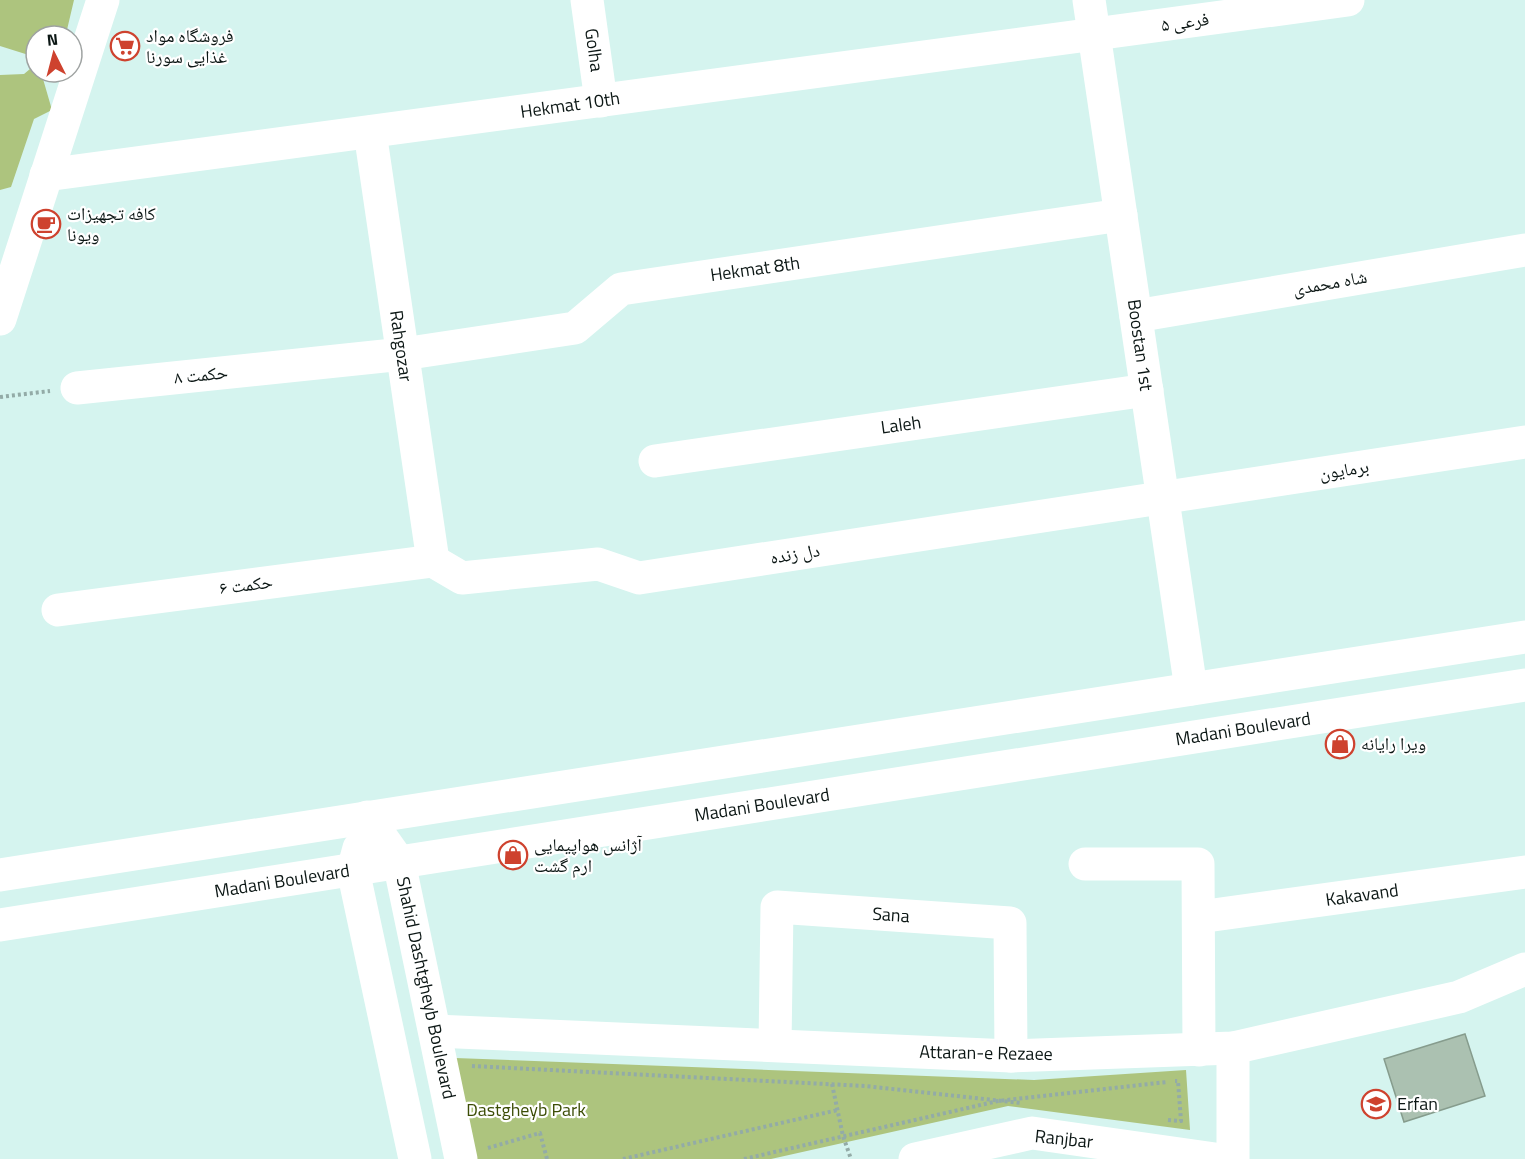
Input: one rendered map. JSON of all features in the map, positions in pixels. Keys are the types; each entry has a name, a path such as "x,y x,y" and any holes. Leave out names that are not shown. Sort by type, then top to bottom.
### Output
{"street":[{"path":"0,319 103,0"},
{"name":"Golha","path":"587,0 601,101"},
{"name":"Boostan 1st","path":"1089,0 1191,689"},
{"name":"فرعی ۵","path":"1094,34 1348,0"},
{"name":"Hekmat 10th","path":"46,175 1094,34"},
{"name":"Rahgozar","path":"370,132 434,561"},
{"name":"Hekmat 8th","path":"403,354 575,328 621,289 1121,215"},
{"name":"شاه محمدی","path":"1136,316 1525,250"},
{"name":"حکمت ۸","path":"78,388 403,354"},
{"name":"Laleh","path":"655,461 1147,390"},
{"name":"برمایون","path":"1163,497 1525,442"},
{"name":"دل زنده","path":"434,561 462,578 598,564 639,578 1163,497"},
{"name":"حکمت ۶","path":"58,610 434,561"},
{"path":"6,871 1525,637"},
{"path":"1473,645 1480,692"},
{"name":"Madani Boulevard","path":"6,927 399,862 1525,685"},
{"path":"367,817 353,870 415,1159"},
{"name":"Shahid Dashtgheyb Boulevard","path":"367,817 399,862 461,1158"},
{"path":"1085,864 1198,864 1199,1050"},
{"name":"Kakavand","path":"1199,917 1525,872"},
{"name":"Sana","path":"775,1046 777,907 1010,923 1011,1056"},
{"name":"Attaran-e Rezaee","path":"435,1031 1011,1056 1199,1050 1233,1048 1459,997 1525,969"},
{"path":"1233,1048 1233,1159"},
{"name":"Ranjbar","path":"915,1159 1032,1133 1215,1159"}],"path":[{"path":"0,397 78,388"},
{"path":"824,1048 843,1136 851,1159"},
{"path":"465,1066 865,1086 1032,1105"},
{"path":"744,1159 998,1101 1178,1081 1181,1121 1158,1119"},
{"path":"623,1159 838,1110"},
{"path":"461,1158 540,1133 547,1159"}],"green space":[{"path":"0,0 74,0 68,24 24,24 24,54 0,46"},
{"path":"24,74 24,84 44,84 52,110 34,119 11,187 0,190 0,75"},
{"name":"Dastgheyb Park","path":"455,1058 1034,1080 1186,1070 1190,1130 1008,1106 771,1159 477,1159"}],"building":[{"path":"1465,1034 1485,1096 1404,1122 1384,1059"}],"place":[{"name":"فروشگاه مواد غذایی سورنا","path":"125,46"},
{"name":"کافه تجهیزات ویونا","path":"46,224"},
{"name":"ویرا رایانه","path":"1340,744"},
{"name":"آژانس هواپیمایی ارم‌ گشت","path":"513,855"},
{"name":"Erfan","path":"1376,1104"}]}
